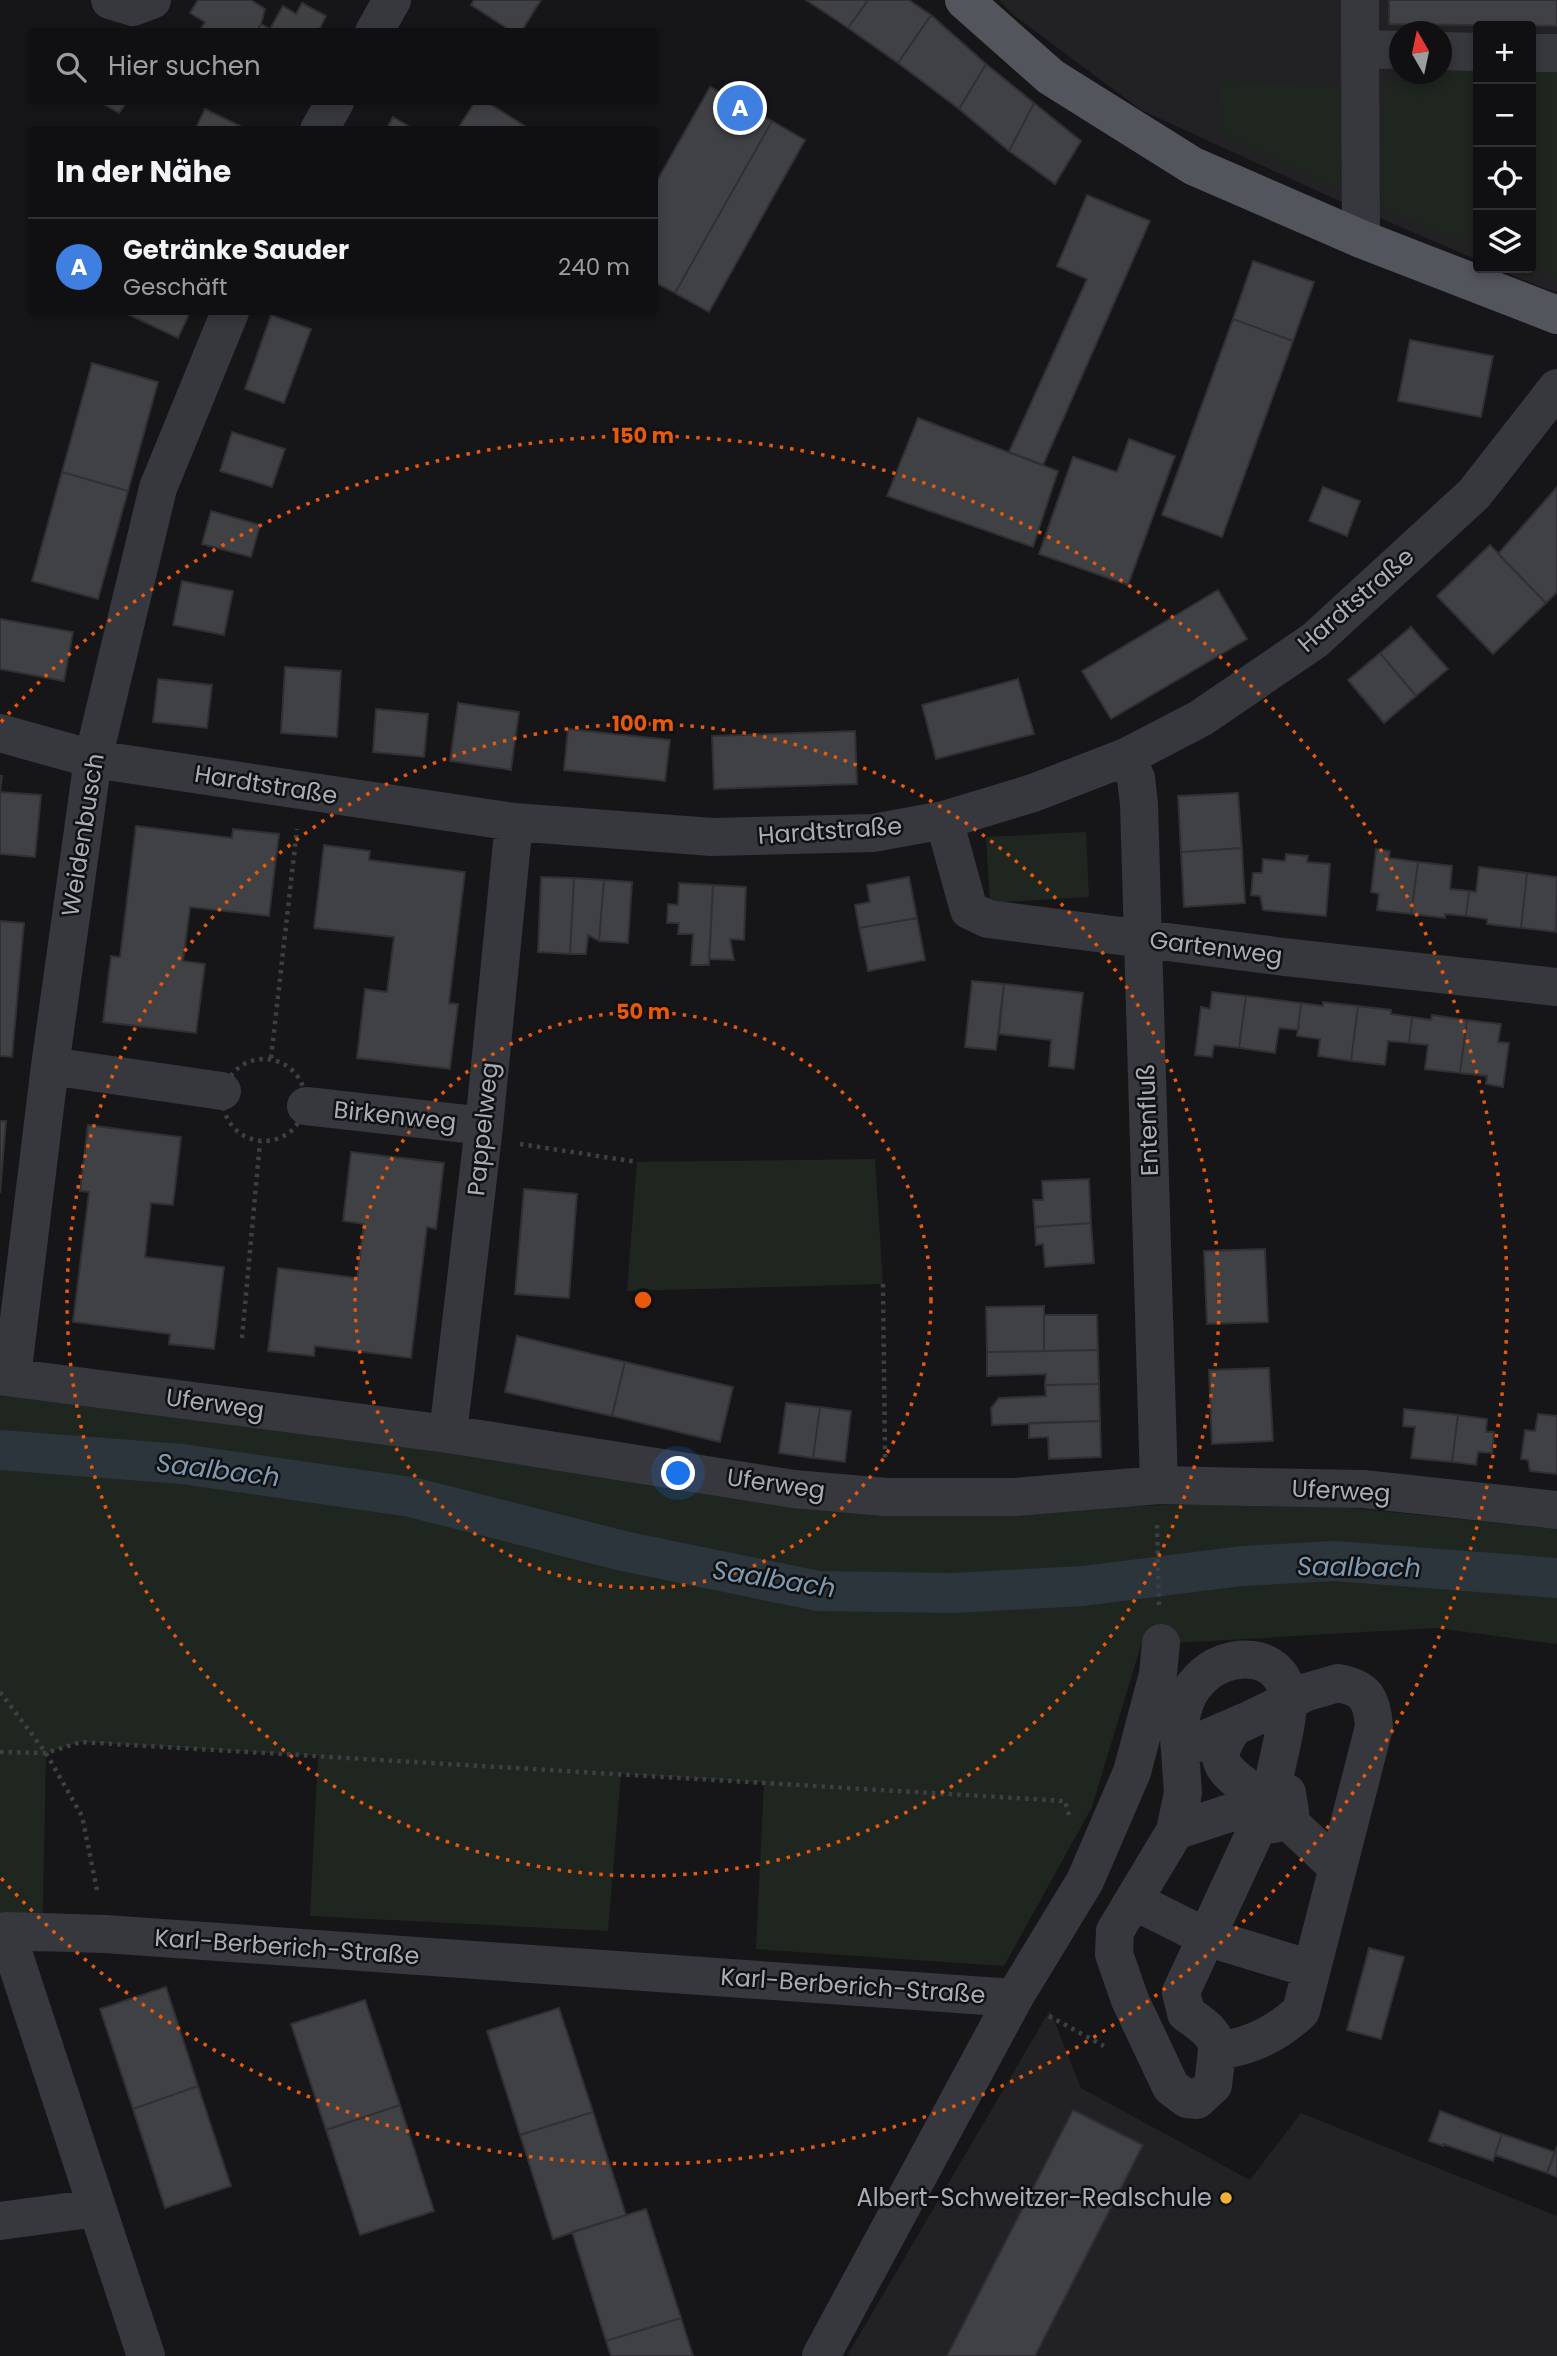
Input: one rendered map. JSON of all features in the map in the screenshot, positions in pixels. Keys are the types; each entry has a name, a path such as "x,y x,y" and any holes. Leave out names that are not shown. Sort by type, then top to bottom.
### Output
{"main road":[{"path":"973,5 1051,77 1193,166 1361,239 1557,315"}],"street":[{"path":"110,0 133,7 152,0"},
{"path":"376,28 392,0"},
{"path":"1360,0 1361,239"},
{"path":"1360,49 1389,50"},
{"path":"1452,51 1473,52"},
{"path":"1536,53 1557,53"},
{"path":"321,126 333,105"},
{"name":"Weidenbusch","path":"6,1376 93,759 158,488 229,315"},
{"name":"Hardtstraße","path":"0,733 93,759 514,822 712,837 873,833 944,820 1033,793 1126,757 1201,718 1315,640 1474,494 1557,388"},
{"name":"Entenfluß","path":"1126,757 1136,778 1139,804 1159,1485"},
{"name":"Gartenweg","path":"944,820 970,910 988,919 1557,988"},
{"name":"Pappelweg","path":"448,1434 484,1126 514,822"},
{"path":"50,1066 222,1090"},
{"name":"Birkenweg","path":"306,1107 484,1126"},
{"name":"Uferweg","path":"6,1376 448,1434 794,1489 886,1497 1015,1497 1159,1485 1363,1489 1557,1510"},
{"path":"821,2356 1014,1998 1085,1881 1132,1772 1158,1674 1161,1643"},
{"path":"1257,1659 1274,1668 1284,1682 1288,1701 1264,1805 1181,1992 1186,2013 1217,2040 1213,2085 1197,2100 1187,2099 1171,2087 1130,2000 1114,1954 1115,1931 1174,1831 1183,1793 1178,1734 1182,1714 1198,1680 1215,1667 1234,1660 1257,1659"},
{"path":"1180,1750 1307,1692 1338,1683 1355,1686 1368,1697 1373,1712 1374,1727 1301,2011 1284,2027 1259,2040 1236,2049 1217,2051"},
{"path":"1235,1726 1224,1739 1219,1753 1221,1764 1264,1805 1338,1867"},
{"path":"1174,1831 1264,1805"},
{"path":"1134,1901 1206,1937 1311,1969"},
{"name":"Karl-Berberich-Straße","path":"146,2356 6,1931 105,1934 1014,1998"},
{"path":"0,2221 97,2208"}],"path":[{"path":"271,1058 301,790"},
{"path":"271,1058 291,1067 303,1085 306,1107 297,1126 280,1138 260,1142 237,1133 224,1114 222,1090 232,1072 250,1059 271,1058"},
{"path":"484,1126 510,1143 637,1162"},
{"path":"242,1338 260,1142"},
{"path":"883,1284 886,1497"},
{"path":"1157,1541 1159,1600"},
{"path":"0,1692 46,1753 82,1816 105,1934"},
{"path":"0,1752 46,1753 81,1742 1065,1801 1085,1881"},
{"path":"1014,1998 1104,2046"}],"shaded area":[{"path":"999,0 1557,0 1557,292 1507,273 1536,273 1536,21 1473,21 1473,258 1335,199 1141,110 1015,16"},
{"path":"1452,66 1473,67 1473,246 1380,208 1384,87 1452,84"},
{"path":"1536,69 1557,70 1557,279 1536,271"},
{"path":"1219,81 1345,86 1340,189 1222,134"},
{"path":"1086,832 1089,897 990,903 986,837"},
{"path":"875,1159 883,1284 627,1291 637,1162"},
{"path":"0,1386 910,1514 1282,1501 1557,1529 1557,1644 1435,1628 1141,1645 1092,1807 1004,1966 756,1949 764,1783 621,1774 608,1931 310,1916 318,1756 81,1742 46,1753 42,1952 0,1949"},
{"name":"Albert-Schweitzer-Realschule","path":"1050,2010 1081,2088 1250,2180 1301,2113 1557,2216 1557,2356 847,2356"}],"building":[{"path":"198,0 251,0 265,9 258,28 201,28 205,22 190,13"},
{"path":"474,0 541,0 524,28 507,28 471,5"},
{"path":"806,0 868,0 848,28"},
{"path":"868,0 909,0 931,15 898,63 848,28"},
{"path":"1389,0 1557,0 1557,26 1536,26 1536,21 1473,21 1473,25 1452,25 1452,21 1389,21"},
{"path":"302,3 326,16 320,28 271,28 283,6 296,14"},
{"path":"931,15 986,64 959,109 898,63"},
{"path":"986,64 1034,103 1009,151 959,109"},
{"path":"710,87 772,121 675,293 658,284 658,179"},
{"path":"1034,103 1081,141 1055,184 1009,151"},
{"path":"105,105 125,105 119,113"},
{"path":"473,105 492,105 525,126 460,126"},
{"path":"205,109 240,126 197,126"},
{"path":"393,117 408,126 388,126"},
{"path":"772,121 805,140 709,312 675,293"},
{"path":"1087,195 1150,221 1043,465 1009,452 1087,279 1057,266"},
{"path":"1253,261 1314,282 1293,341 1233,319"},
{"path":"129,315 189,315 178,338"},
{"path":"271,315 311,329 284,403 245,389"},
{"path":"1233,319 1293,341 1222,537 1162,515"},
{"path":"1410,340 1493,356 1481,417 1398,401"},
{"path":"92,363 158,382 128,491 62,472"},
{"path":"918,418 1058,471 1033,547 887,496"},
{"path":"232,432 285,449 272,487 220,471"},
{"path":"1129,439 1175,456 1128,585 1039,554 1073,457 1117,472"},
{"path":"62,472 128,491 98,599 32,581"},
{"path":"1323,487 1360,501 1347,536 1309,521"},
{"path":"1557,487 1557,592 1546,603 1498,554"},
{"path":"211,511 260,525 251,557 202,544"},
{"path":"1490,545 1546,603 1493,654 1437,596"},
{"path":"182,581 233,591 224,635 173,625"},
{"path":"1218,590 1247,639 1111,719 1082,671"},
{"path":"0,619 73,632 64,681 0,669"},
{"path":"1411,627 1448,669 1416,696 1380,653"},
{"path":"1380,653 1416,696 1384,723 1348,680"},
{"path":"285,667 341,671 337,737 281,733"},
{"path":"158,679 212,685 207,728 153,722"},
{"path":"1018,679 1034,734 936,759 922,705"},
{"path":"458,703 519,712 511,770 450,761"},
{"path":"376,709 428,714 424,757 373,752"},
{"path":"568,729 670,740 665,781 564,770"},
{"path":"855,731 857,784 714,789 712,736"},
{"path":"0,792 41,795 35,857 0,854"},
{"path":"1238,793 1242,848 1181,852 1178,796"},
{"path":"136,826 232,838 233,829 279,834 269,916 190,907 183,961 205,964 196,1033 103,1022 111,956 120,957"},
{"path":"324,845 370,851 369,860 465,872 449,1003 458,1004 450,1069 357,1058 365,989 387,992 394,937 314,928"},
{"path":"1242,848 1245,903 1184,907 1181,852"},
{"path":"1376,849 1390,851 1389,858 1418,862 1411,914 1377,910 1379,894 1371,892"},
{"path":"1286,854 1308,856 1307,862 1330,864 1326,916 1263,910 1260,896 1251,895 1253,873 1262,873 1263,859 1285,861"},
{"path":"1418,862 1452,866 1450,889 1469,891 1466,916 1445,914 1445,918 1411,914"},
{"path":"1479,867 1527,873 1521,928 1487,924 1487,919 1466,916 1469,891 1476,892"},
{"path":"1527,873 1557,877 1556,932 1521,928"},
{"path":"541,877 574,878 570,954 538,952"},
{"path":"909,877 917,918 859,928 855,905 870,902 867,885"},
{"path":"574,878 604,880 599,941 588,935 586,954 570,954"},
{"path":"604,880 632,882 628,943 599,941"},
{"path":"679,883 713,885 709,965 691,965 693,934 678,934 679,923 667,923 668,904 678,905"},
{"path":"713,885 746,887 744,940 730,939 734,960 709,959"},
{"path":"917,918 925,960 868,971 859,928"},
{"path":"0,921 24,923 12,1057 0,1056"},
{"path":"972,981 1004,984 996,1050 965,1047"},
{"path":"1004,984 1083,993 1074,1069 1049,1066 1051,1040 999,1034"},
{"path":"1212,992 1246,996 1239,1048 1214,1045 1212,1057 1195,1055 1201,1007 1210,1009"},
{"path":"1246,996 1301,1003 1298,1030 1279,1028 1275,1053 1239,1048"},
{"path":"1323,1002 1358,1006 1351,1061 1318,1056 1320,1039 1297,1036 1301,1003 1323,1006"},
{"path":"1358,1006 1391,1010 1391,1014 1412,1017 1409,1043 1388,1041 1385,1065 1351,1061"},
{"path":"1432,1015 1467,1020 1460,1073 1425,1069 1428,1045 1409,1043 1412,1017 1431,1020"},
{"path":"1467,1020 1501,1024 1498,1042 1509,1043 1503,1087 1486,1084 1487,1076 1460,1073"},
{"path":"0,1121 6,1121 0,1193"},
{"path":"88,1125 181,1137 173,1205 151,1203 145,1257 224,1267 214,1349 169,1344 170,1334 73,1322 89,1192 80,1191"},
{"path":"351,1152 444,1163 436,1229 427,1227 411,1358 315,1346 314,1356 268,1351 278,1268 357,1278 364,1224 343,1221"},
{"path":"1089,1179 1091,1223 1035,1227 1033,1200 1043,1200 1042,1181"},
{"path":"524,1189 577,1194 569,1298 515,1294"},
{"path":"1091,1223 1094,1263 1045,1267 1043,1244 1036,1245 1035,1227"},
{"path":"1265,1249 1268,1322 1207,1324 1204,1251"},
{"path":"1044,1306 1044,1351 987,1352 986,1307"},
{"path":"1044,1315 1097,1315 1098,1350 1044,1351"},
{"path":"517,1336 625,1362 612,1416 505,1392"},
{"path":"1098,1350 1099,1384 1045,1385 1046,1374 987,1376 987,1352"},
{"path":"625,1362 733,1387 720,1442 612,1416"},
{"path":"1269,1368 1273,1441 1212,1444 1209,1370"},
{"path":"1099,1384 1100,1421 992,1425 991,1408 999,1398 1046,1396 1045,1385"},
{"path":"786,1403 820,1407 813,1458 779,1453"},
{"path":"820,1407 851,1411 845,1462 813,1458"},
{"path":"1404,1409 1458,1415 1452,1462 1411,1458 1415,1427 1403,1426"},
{"path":"1538,1414 1557,1416 1557,1474 1530,1471 1528,1460 1521,1459 1525,1430 1535,1431"},
{"path":"1458,1415 1487,1419 1486,1432 1494,1432 1492,1453 1478,1452 1476,1465 1452,1462"},
{"path":"1100,1421 1101,1457 1049,1459 1048,1437 1029,1438 1029,1423"},
{"path":"1369,1948 1404,1957 1381,2039 1347,2030"},
{"path":"166,1987 198,2086 133,2109 100,2009"},
{"path":"365,2000 400,2105 326,2130 291,2024"},
{"path":"559,2008 593,2112 520,2135 487,2031"},
{"path":"198,2086 231,2186 165,2208 133,2109"},
{"path":"400,2105 434,2211 360,2235 326,2130"},
{"path":"1073,2110 1143,2145 1035,2356 947,2356"},
{"path":"1440,2111 1502,2134 1493,2161 1429,2141"},
{"path":"593,2112 626,2215 553,2239 520,2135"},
{"path":"1502,2134 1555,2152 1547,2173 1495,2155"},
{"path":"1557,2146 1557,2177 1547,2173"},
{"path":"646,2209 681,2318 606,2341 572,2232"},
{"path":"681,2318 693,2356 611,2356 606,2341"}],"waterway":[{"name":"Saalbach","path":"0,1450 182,1464 411,1497 623,1551 818,1591 954,1593 1083,1586 1242,1566 1335,1561 1557,1578"}],"place":[{"name":"Getränke Sauder","path":"740,108"},
{"name":"Albert-Schweitzer-Realschule","path":"1226,2198"}]}
